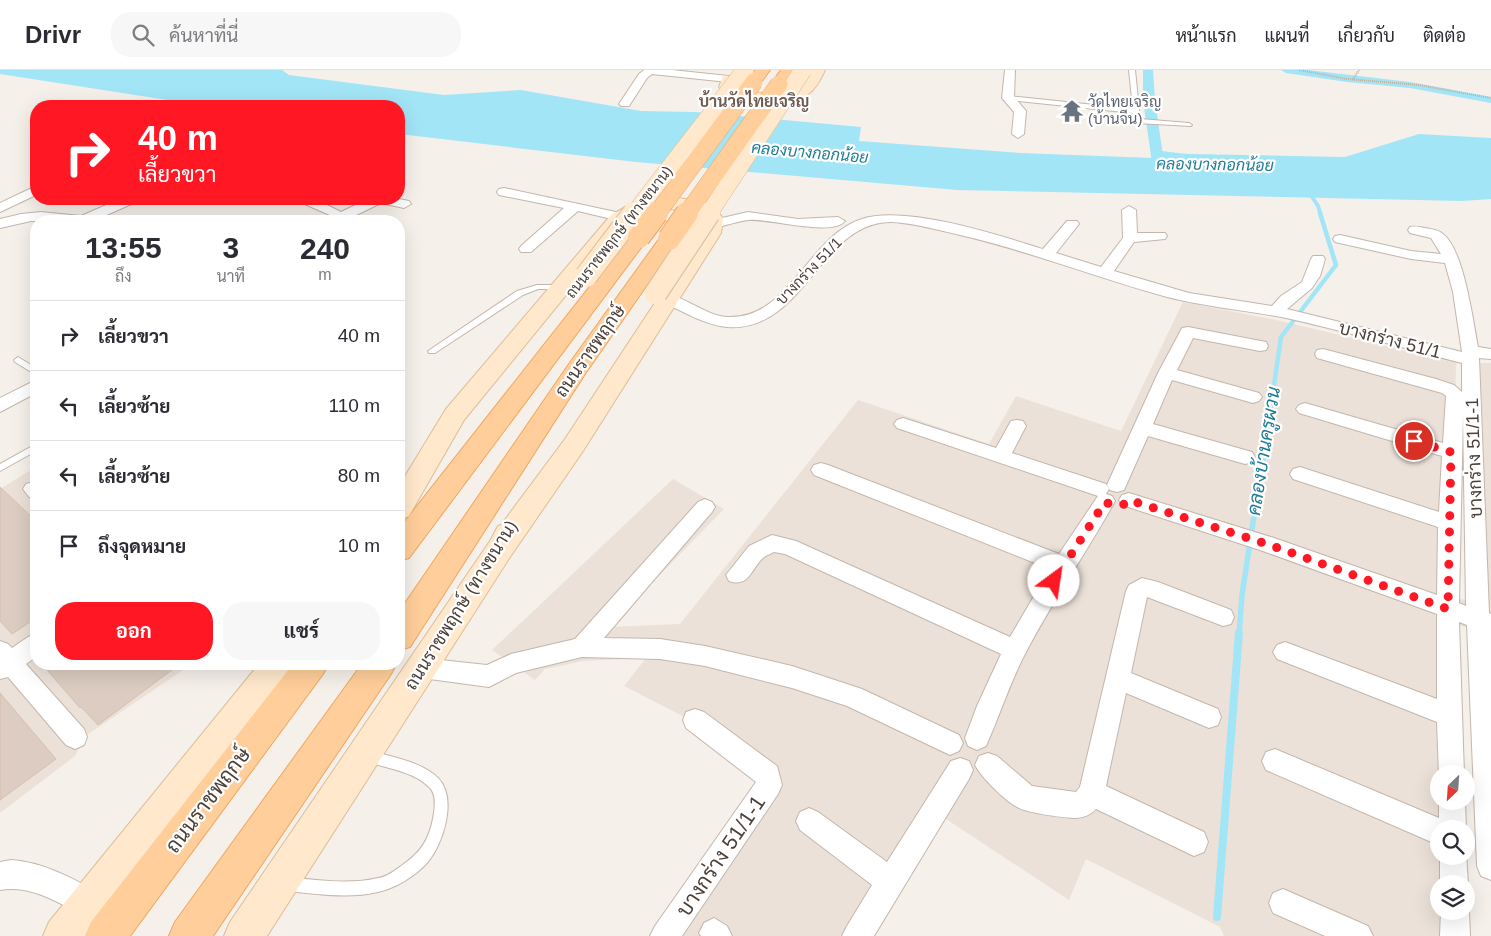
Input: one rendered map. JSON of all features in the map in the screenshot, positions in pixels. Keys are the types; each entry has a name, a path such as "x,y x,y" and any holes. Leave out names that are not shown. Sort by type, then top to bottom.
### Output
{"main road":[{"name":"ถนนราชพฤกษ์ (ทางขนาน)","path":"244,936 500,550 555,440 662,296 803,70"},
{"path":"731,74 727,87 730,91 738,94 786,97 798,94 807,88 818,70"},
{"name":"ถนนราชพฤกษ์ (ทางขนาน)","path":"405,502 521,355 754,74"},
{"name":"ถนนราชพฤกษ์","path":"405,542 639,237 754,74"},
{"name":"ถนนราชพฤกษ์","path":"405,628 577,369 784,77"},
{"path":"405,500 456,415 560,287 620,217 639,207 667,204 697,208 714,218 711,234 662,296"},
{"path":"63,936 273,670"},
{"name":"ถนนราชพฤกษ์","path":"105,936 307,670"},
{"path":"189,936 376,670"},
{"path":"199,936 222,889"}],"street":[{"path":"1010,70 1008,98 1020,111 1018,134"},
{"path":"625,104 643,76 650,71 731,74"},
{"path":"504,192 620,217"},
{"path":"0,208 30,193"},
{"path":"95,215 117,205"},
{"path":"315,205 331,215"},
{"path":"337,215 353,205"},
{"path":"339,215 363,205"},
{"path":"526,249 575,206"},
{"path":"1104,274 1130,238 1129,210"},
{"path":"714,224 748,216 798,223 838,221"},
{"path":"1,222 30,217"},
{"name":"บางกร่าง 51/1","path":"662,296 716,320 745,322 758,317 780,302 840,238 856,227 871,220 887,218 904,219 987,236 1176,295 1293,315 1477,355"},
{"path":"1047,254 1072,224"},
{"name":"บางกร่าง 51/1-1","path":"1415,230 1436,235 1440,238 1451,259 1477,355 1491,866"},
{"path":"1130,238 1160,236"},
{"path":"1340,239 1411,255 1451,259"},
{"path":"1277,312 1280,304 1314,275 1318,259"},
{"path":"977,738 984,715 1014,649 1064,564 1113,494 1167,373 1188,332 1260,346"},
{"path":"1323,354 1448,389 1455,394 1451,452 1448,609 1451,765"},
{"path":"1167,373 1253,397"},
{"path":"0,406 30,389"},
{"path":"1304,409 1451,452"},
{"path":"903,424 1257,541 1484,622"},
{"path":"1001,457 1017,426"},
{"path":"1143,428 1245,458"},
{"path":"821,470 1064,564"},
{"path":"1300,474 1450,523"},
{"path":"582,647 705,507"},
{"path":"737,575 756,552 772,543 789,547 1014,649"},
{"path":"988,765 1026,798 1076,805 1084,803 1092,793 1137,591 1142,587 1150,588 1223,616"},
{"path":"30,647 3,660 75,737"},
{"path":"422,668 489,676 512,664 582,647 660,649 705,656 792,677 844,694 950,743"},
{"path":"1285,652 1449,715"},
{"path":"1117,678 1209,717"},
{"name":"บางกร่าง 51/1-1","path":"665,936 769,785 770,780 768,775 695,720"},
{"path":"961,735 977,738 984,743 988,750 990,758 988,765 976,774 960,770 950,758 948,750 950,743 954,738 961,735"},
{"path":"1275,761 1430,827"},
{"path":"857,936 960,770"},
{"path":"1092,793 1194,842"},
{"path":"809,821 891,882"},
{"path":"0,876 9,873 40,880 68,891 89,903"},
{"path":"1283,903 1358,936"},
{"path":"1455,920 1455,936"}],"lane":[{"path":"1132,70 1137,121 1189,126"},
{"path":"1008,98 1135,111"},
{"path":"432,351 520,293 537,287 560,287"},
{"path":"18,360 30,368"},
{"path":"0,468 30,450"},
{"path":"278,883 356,888 389,882 422,859 438,828 443,804 436,784 418,771 364,755"}],"path":[{"path":"1299,70 1353,79 1411,84 1491,98"},
{"path":"1353,79 1359,70"}],"shaded area":[{"path":"1183,302 1281,321 1456,363 1451,595 1480,606 1480,363 1491,363 1491,673 1480,632 1449,622 1456,765 1430,765 1430,810 1451,810 1445,820 1430,820 1430,865 1461,865 1461,875 1430,875 1430,920 1463,920 1464,936 1224,936 1220,927 1086,859 1069,900 937,813 866,936 663,936 779,771 694,722 624,686 646,658 583,661 545,669 535,680 492,650 673,479 724,509 609,627 680,624 858,400 989,444 1016,396 1121,431"},
{"path":"30,471 30,670 183,670 84,737 75,756 0,813 0,489"}],"water":[{"name":"คลองบางกอกน้อย","path":"0,70 282,70 289,75 444,95 521,90 641,111 695,112 861,127 859,141 1020,153 1153,158 1153,150 1187,154 1345,157 1419,134 1491,138 1491,199 1462,201 957,190 636,162 405,135 405,100 167,100 0,74"}],"building":[{"path":"0,487 30,515 30,622 12,634 0,621"},
{"path":"47,670 172,670 98,725 80,708"},
{"path":"0,693 56,759 0,800"}],"waterway":[{"name":"คลองบางกอกน้อย","path":"1148,70 1149,100 1158,163"},
{"path":"1286,70 1347,79 1410,85 1491,100"},
{"name":"คลองบ้านครูผวน","path":"1309,192 1318,206 1321,215"},
{"name":"คลองบ้านครูผวน","path":"1272,399 1281,337 1336,265 1320,213"},
{"name":"คลองบ้านครูผวน","path":"1239,635 1242,595 1272,398"},
{"name":"คลองบ้านครูผวน","path":"1217,917 1239,633"}],"place":[{"name":"วัดไทยเจริญ (บ้านจีน)","path":"1072,111"}],"district":[{"name":"บ้านวัดไทยเจริญ","path":"754,101"}],"route":[{"path":"1054,581 1105,502 1117,506 1123,505 1129,500 1267,544 1448,609 1451,452 1414,441"}]}
